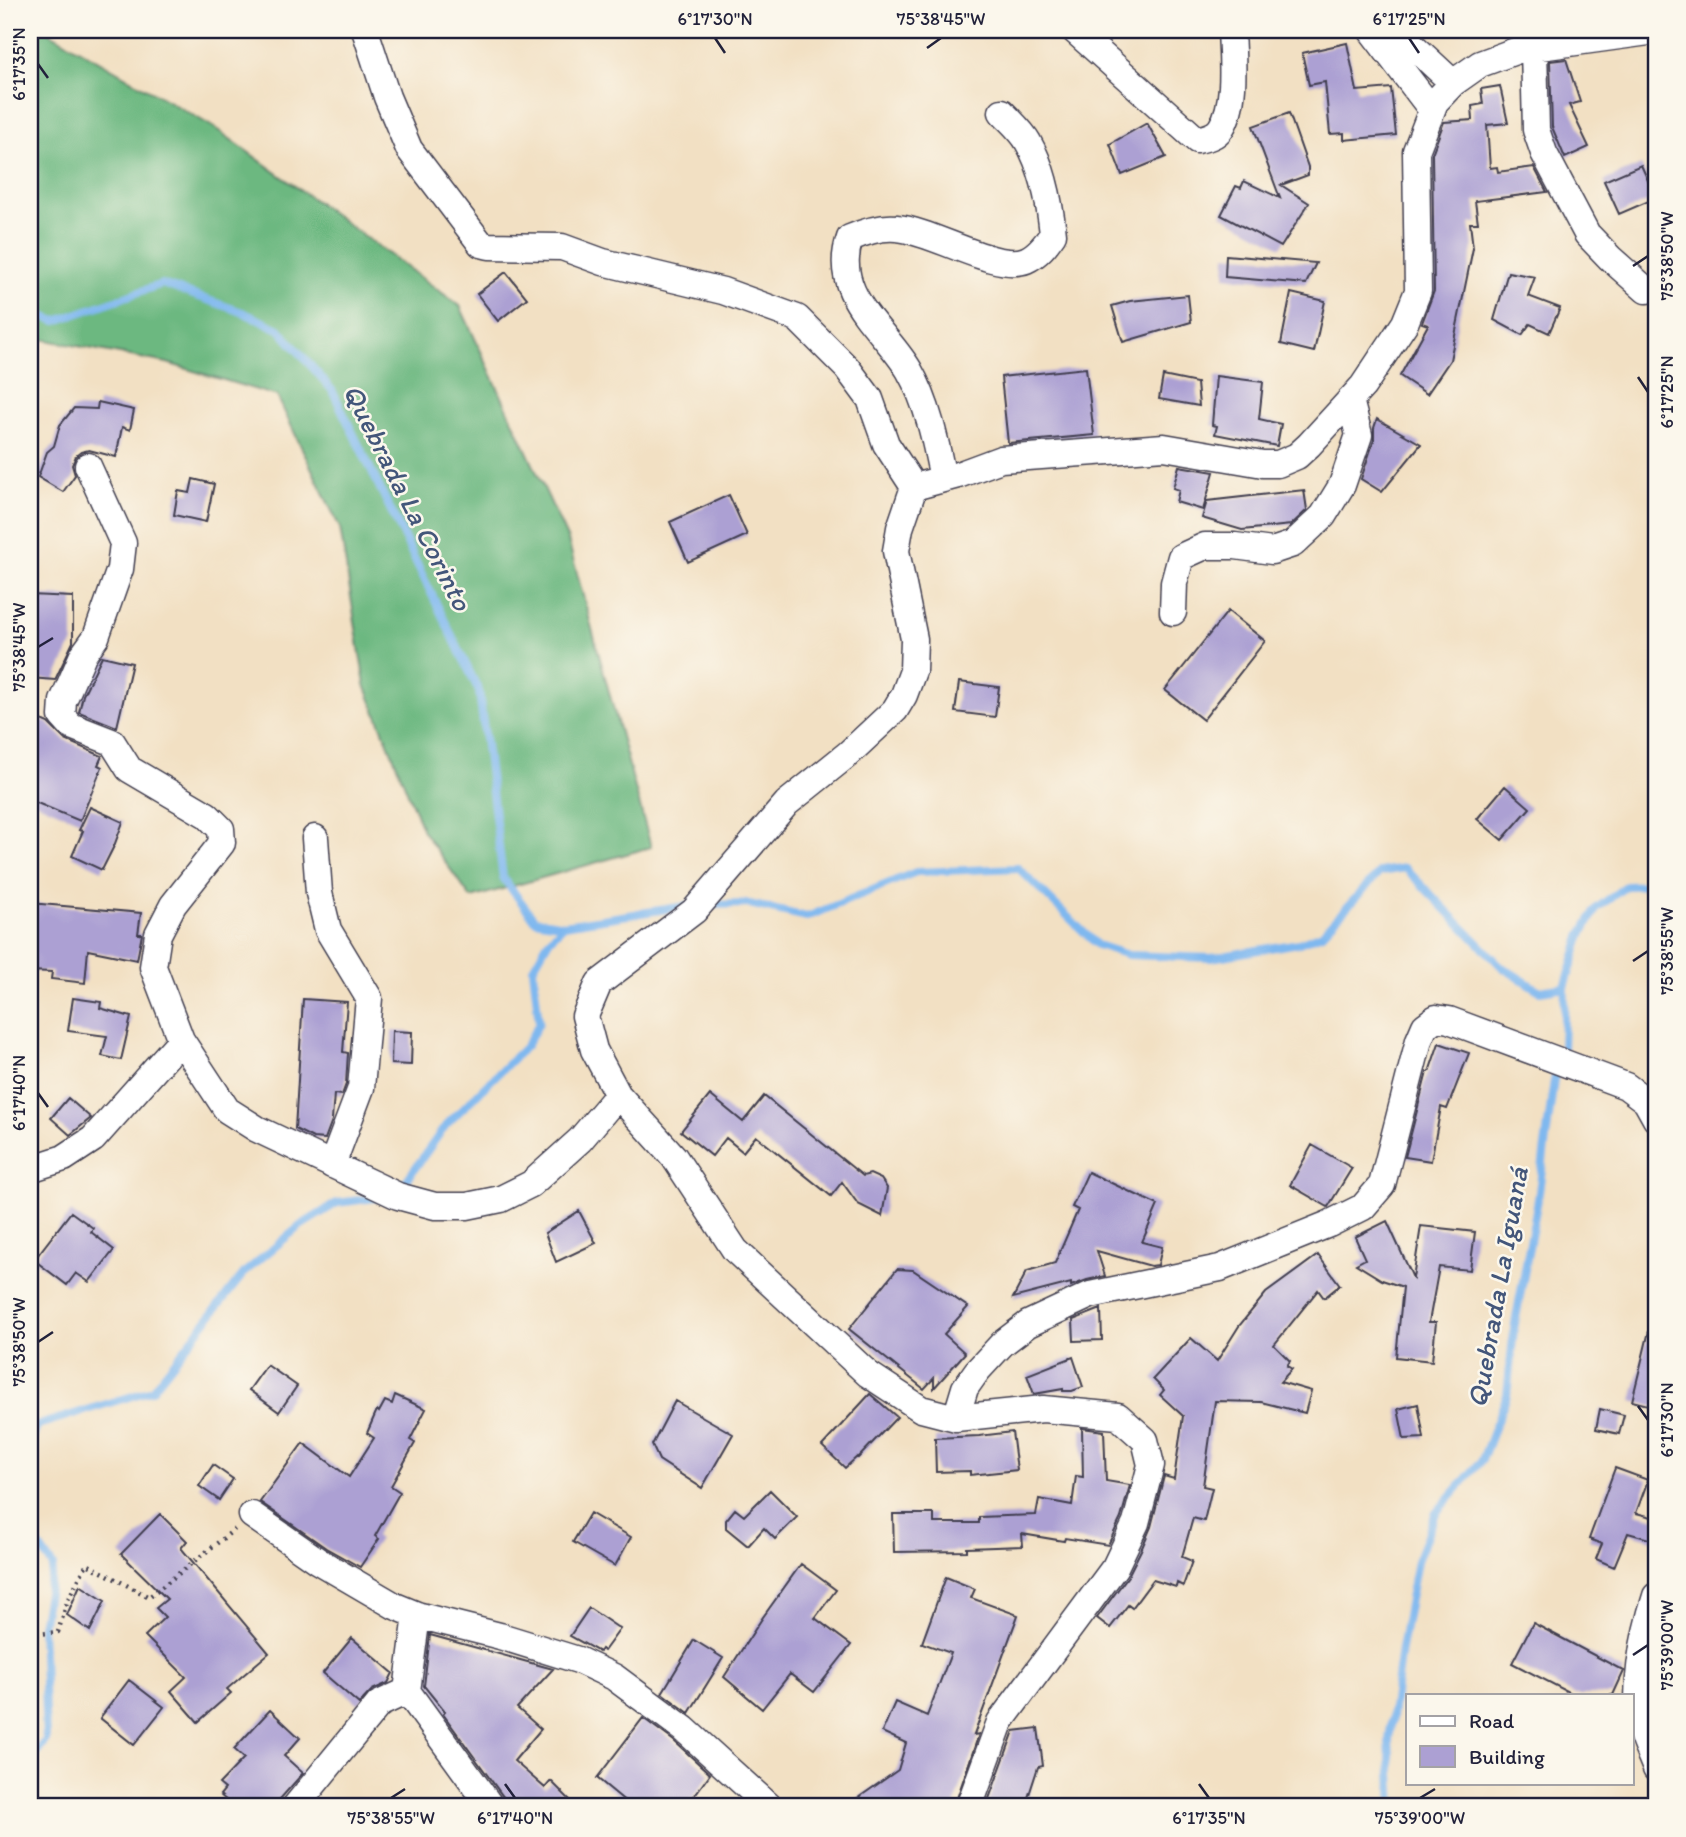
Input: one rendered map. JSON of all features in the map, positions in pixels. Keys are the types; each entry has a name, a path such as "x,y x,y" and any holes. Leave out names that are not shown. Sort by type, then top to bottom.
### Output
{"street":[{"path":"365,30 387,97 409,149 481,244 562,247 603,262 723,291 797,318 847,368 870,399 886,444 914,487"},
{"path":"1074,30 1197,140 1210,138 1220,129 1228,109 1232,76 1231,30"},
{"path":"1371,30 1432,110"},
{"path":"1396,30 1453,83"},
{"path":"914,487 1001,459 1164,447 1263,464 1278,464 1297,456 1363,386 1405,323 1418,290 1416,151 1432,110 1453,83 1480,64 1518,50 1656,31"},
{"path":"1534,48 1536,130 1544,153 1587,234 1646,290"},
{"path":"943,479 923,401 909,370 854,299 845,251 850,238 868,231 896,227 929,235 990,259 1008,263 1026,260 1042,248 1054,234 1044,182 1028,141 1002,112"},
{"path":"1173,612 1174,583 1181,557 1205,546 1235,546 1272,551 1293,544 1324,516 1342,485 1359,435 1350,400"},
{"path":"88,466 123,543 120,569 96,637 83,655 63,701 62,716 71,726 111,742 129,769 206,815 221,829 222,843 173,905 158,934 153,967 181,1040 227,1110 257,1129 393,1193 435,1206 467,1206 501,1199 531,1184 580,1140 618,1095"},
{"path":"914,487 900,528 896,551 914,639 913,671 895,710 787,803 700,905 599,983 585,1016 594,1050 618,1095 674,1157 735,1250 868,1374 921,1409 956,1418 1043,1409 1118,1416 1145,1440 1151,1465 1136,1523 1115,1567 1000,1722 970,1807"},
{"path":"315,838 319,893 328,930 369,998 361,1088 332,1165"},
{"path":"956,1418 965,1388 977,1371 1003,1343 1028,1324 1090,1295 1220,1268 1329,1224 1363,1207 1382,1185 1419,1040 1425,1026 1436,1018 1449,1020 1626,1086 1646,1101 1656,1119"},
{"path":"30,1169 65,1158 93,1139 181,1040"},
{"path":"251,1515 318,1561 395,1606 417,1615 500,1636 578,1660 614,1677 684,1729 770,1807"},
{"path":"1656,1596 1652,1626 1640,1659 1639,1695 1642,1733 1656,1769"},
{"path":"417,1615 407,1691 491,1807"},
{"path":"295,1807 379,1704 407,1691"}],"path":[{"path":"32,1635 58,1632 68,1599 87,1564 149,1597 251,1515"}],"green space":[{"path":"30,30 45,30 215,128 460,306 568,540 651,847 471,898 423,831 365,685 340,528 277,396 167,363 30,337"}],"building":[{"path":"1347,43 1357,91 1391,88 1396,135 1344,140 1344,133 1330,134 1325,82 1309,85 1302,53"},
{"path":"1566,59 1580,102 1569,105 1589,147 1565,158 1552,127 1550,61"},
{"path":"1500,86 1508,123 1487,125 1490,168 1497,167 1498,172 1534,167 1547,192 1475,201 1478,223 1470,223 1473,248 1450,360 1427,394 1400,376 1428,325 1422,323 1434,291 1432,154 1444,122 1473,120 1472,106 1483,104 1481,89"},
{"path":"1289,113 1308,167 1308,175 1281,185 1309,203 1281,247 1221,215 1236,186 1241,188 1244,181 1280,198 1253,126"},
{"path":"1147,123 1166,157 1122,175 1110,144"},
{"path":"1641,165 1656,198 1619,214 1604,181"},
{"path":"1226,255 1316,263 1306,284 1225,277"},
{"path":"506,272 527,298 498,321 477,294"},
{"path":"1508,272 1535,277 1528,296 1560,308 1549,333 1530,324 1522,335 1494,320"},
{"path":"1291,293 1325,301 1314,352 1281,344"},
{"path":"1188,295 1191,322 1123,342 1112,306 1130,301"},
{"path":"1086,368 1094,435 1008,443 1001,377"},
{"path":"1163,376 1197,383 1199,406 1159,399"},
{"path":"1216,376 1263,382 1259,419 1281,424 1277,446 1215,434 1217,426 1212,425"},
{"path":"98,402 134,410 130,430 122,427 116,457 89,450 76,456 72,465 75,475 63,492 38,477 47,452 54,446 60,425 74,408 97,409"},
{"path":"1377,419 1421,444 1382,492 1361,479 1374,440"},
{"path":"1179,466 1214,472 1203,510 1176,502 1179,490 1173,488"},
{"path":"193,479 214,484 206,522 174,515 178,491 190,493"},
{"path":"1304,490 1307,510 1291,525 1242,530 1202,518 1207,501"},
{"path":"729,495 747,535 688,562 670,522"},
{"path":"30,595 73,597 73,642 55,680 30,678"},
{"path":"1228,611 1265,641 1203,720 1165,690"},
{"path":"102,656 132,663 117,727 79,712 83,695"},
{"path":"959,682 999,687 995,717 955,712"},
{"path":"30,715 48,723 65,740 102,756 98,765 102,767 80,821 30,800"},
{"path":"1505,786 1530,808 1502,840 1477,819"},
{"path":"90,807 123,822 102,870 72,856 83,831 79,830"},
{"path":"30,903 141,913 138,934 142,934 137,960 88,950 85,983 51,979 52,972 30,971"},
{"path":"73,998 101,1002 100,1008 131,1017 121,1060 102,1056 107,1036 68,1031"},
{"path":"303,999 347,1002 343,1052 348,1053 346,1084 342,1095 334,1094 332,1120 325,1139 313,1138 295,1129"},
{"path":"392,1031 412,1032 411,1065 391,1064"},
{"path":"1439,1043 1469,1053 1447,1109 1441,1107 1431,1161 1405,1157 1427,1072"},
{"path":"710,1095 743,1122 764,1096 863,1176 870,1174 881,1179 887,1188 882,1216 858,1204 842,1182 831,1196 756,1136 743,1152 726,1138 712,1156 681,1131"},
{"path":"68,1098 91,1118 70,1135 51,1118"},
{"path":"1312,1145 1352,1168 1328,1207 1290,1185"},
{"path":"1088,1172 1158,1205 1142,1242 1162,1247 1158,1265 1151,1266 1097,1251 1105,1276 1013,1298 1027,1271 1055,1263 1078,1210 1072,1207"},
{"path":"579,1211 596,1243 556,1262 545,1233"},
{"path":"71,1212 93,1228 91,1232 114,1250 89,1282 76,1273 67,1285 34,1260"},
{"path":"1387,1221 1413,1278 1421,1226 1475,1232 1470,1270 1439,1267 1429,1322 1436,1322 1432,1361 1396,1357 1403,1287 1382,1280 1356,1264 1365,1259 1355,1237"},
{"path":"1318,1255 1340,1285 1324,1298 1318,1290 1274,1345 1290,1361 1287,1366 1292,1369 1280,1382 1311,1391 1305,1413 1261,1402 1215,1401 1203,1486 1212,1488 1204,1521 1193,1518 1182,1557 1192,1561 1183,1586 1177,1583 1176,1587 1153,1580 1132,1608 1128,1605 1110,1628 1097,1618 1128,1576 1141,1550 1151,1527 1164,1476 1174,1479 1183,1416 1160,1395 1164,1390 1153,1379 1191,1338 1217,1361 1239,1326 1266,1293"},
{"path":"897,1269 913,1270 968,1307 944,1334 965,1353 934,1388 934,1378 924,1389 849,1329"},
{"path":"1101,1309 1102,1340 1074,1341 1073,1320"},
{"path":"1649,1331 1656,1331 1656,1407 1632,1401"},
{"path":"1073,1357 1083,1387 1072,1391 1063,1389 1034,1394 1027,1375"},
{"path":"267,1365 297,1386 279,1412 249,1390"},
{"path":"870,1394 897,1417 845,1468 822,1446"},
{"path":"395,1395 426,1409 410,1440 415,1443 391,1486 400,1492 375,1536 379,1539 360,1567 326,1548 260,1502 303,1443 349,1477 374,1438 367,1433 377,1410 379,1412 385,1401 392,1404"},
{"path":"675,1401 733,1434 702,1488 659,1460 652,1445"},
{"path":"1418,1404 1424,1438 1404,1439 1398,1409"},
{"path":"1600,1409 1624,1415 1619,1434 1596,1429"},
{"path":"1082,1428 1104,1431 1106,1481 1130,1485 1121,1518 1108,1545 1022,1534 1023,1546 967,1548 967,1551 894,1552 893,1514 934,1514 934,1523 979,1523 979,1517 1036,1515 1039,1499 1072,1505 1076,1476 1083,1477"},
{"path":"1012,1432 1017,1470 970,1475 970,1471 936,1472 935,1438"},
{"path":"213,1465 233,1479 219,1500 199,1486"},
{"path":"1615,1468 1648,1480 1636,1513 1656,1518 1656,1541 1628,1533 1614,1567 1596,1559 1602,1544 1589,1539"},
{"path":"770,1490 797,1517 775,1539 764,1528 748,1546 726,1528 726,1520 735,1509 744,1516"},
{"path":"590,1513 631,1537 615,1566 573,1542"},
{"path":"160,1514 187,1541 181,1548 269,1653 227,1689 231,1693 198,1722 171,1691 186,1677 145,1636 165,1617 156,1608 167,1599 121,1554"},
{"path":"801,1564 836,1590 815,1618 851,1645 814,1692 790,1674 762,1709 724,1677"},
{"path":"946,1577 975,1589 971,1598 1018,1615 974,1735 979,1734 954,1807 845,1807 898,1770 906,1743 882,1732 895,1702 927,1716 951,1653 922,1643"},
{"path":"80,1585 105,1601 90,1631 67,1615"},
{"path":"589,1608 620,1629 604,1651 601,1649 599,1652 570,1636"},
{"path":"1533,1623 1624,1671 1613,1694 1572,1694 1512,1663"},
{"path":"430,1635 553,1669 517,1708 541,1729 514,1761 545,1788 551,1781 577,1807 506,1807 504,1798 424,1686"},
{"path":"352,1638 393,1673 388,1683 372,1690 359,1704 323,1673"},
{"path":"694,1640 723,1658 689,1713 662,1693"},
{"path":"129,1680 164,1707 134,1745 100,1718"},
{"path":"270,1710 300,1738 284,1756 303,1773 273,1807 234,1807 220,1795 225,1789 219,1784 244,1758 234,1749"},
{"path":"643,1718 674,1741 710,1774 686,1807 632,1807 597,1778"},
{"path":"1038,1728 1043,1766 1038,1767 1025,1807 986,1807 1014,1731"}],"waterway":[{"name":"Quebrada La Corinto","path":"30,311 56,321 162,284 242,312 279,329 332,390 479,691 503,878 535,920 564,925"},
{"path":"706,905 749,904 807,917 916,872 1018,868 1097,945 1128,955 1211,958 1299,943 1322,934 1380,872 1405,868 1502,967 1540,991 1565,987"},
{"name":"Quebrada La Iguaná","path":"1393,1807 1389,1740 1401,1648 1417,1561 1436,1513 1482,1460 1507,1395 1514,1329 1538,1199 1554,1080 1563,1049 1565,987 1582,934 1597,908 1626,886 1656,885"},
{"path":"397,1189 403,1185 446,1125 526,1046 539,1023 533,968 549,940 564,925 686,906"},
{"path":"30,1444 38,1425 152,1390 245,1272 300,1226 337,1203 383,1197"},
{"path":"30,1533 53,1566 42,1626 46,1740 30,1762"}]}
